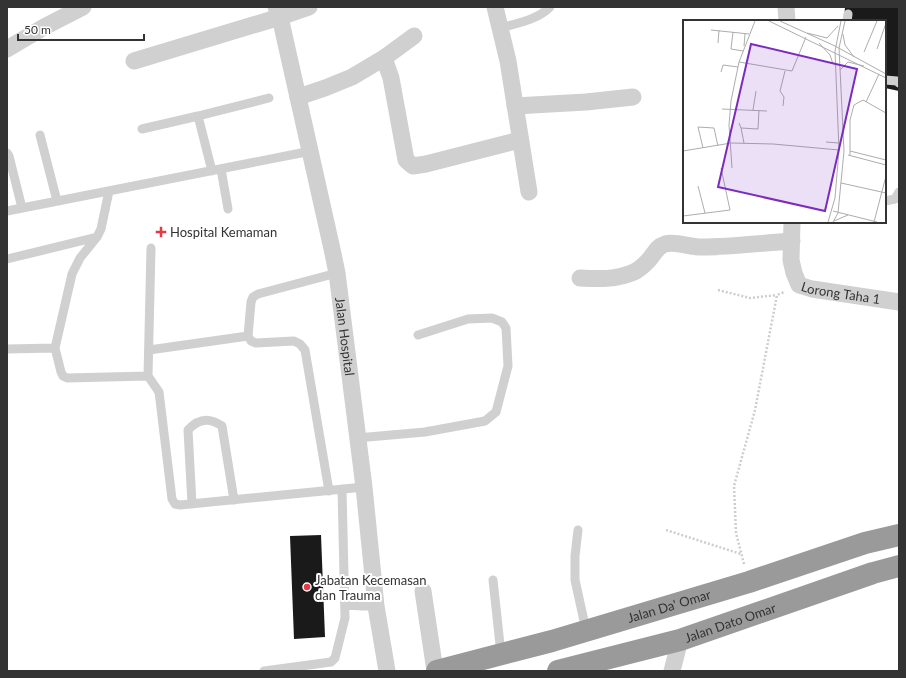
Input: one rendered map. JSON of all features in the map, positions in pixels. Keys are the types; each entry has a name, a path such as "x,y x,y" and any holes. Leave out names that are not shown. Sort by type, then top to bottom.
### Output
{"highway":[{"path":"865,543 899,525"},
{"name":"Jalan Da' Omar","path":"436,671 552,641 749,582 865,543 899,535"},
{"name":"Jalan Dato Omar","path":"558,671 680,640 873,573 899,566"},
{"path":"873,573 899,582"}],"street":[{"path":"7,48 83,7"},
{"path":"134,61 278,12 309,7"},
{"path":"495,7 508,61 529,192"},
{"path":"786,7 787,20"},
{"name":"Jalan Hospital","path":"278,12 311,151 337,273 364,487 376,606 387,671"},
{"path":"298,97 326,88 352,77 384,58 414,36"},
{"path":"384,58 391,78 406,160 409,164 413,166 426,164 520,140"},
{"path":"515,106 586,102 633,97"},
{"name":"Lorong Taha 1","path":"792,223 792,260 794,273 799,285 812,289 899,302"},
{"path":"580,278 606,279 634,272 650,259 659,247 666,244 674,243 697,247 721,247 792,241"},
{"path":"422,591 436,671"},
{"path":"672,671 680,640"}],"lane":[{"path":"500,28 538,16 550,7"},
{"path":"886,80 897,81 899,83"},
{"path":"142,129 269,98"},
{"path":"198,116 228,209"},
{"path":"40,135 57,201"},
{"path":"7,211 311,151"},
{"path":"7,153 22,208"},
{"path":"109,191 104,220 98,237 80,258 72,274 55,348 61,372 63,376 67,378 148,376"},
{"path":"886,201 895,199 899,192"},
{"path":"8,257 98,237"},
{"path":"151,248 148,376 159,392 172,499 175,504 192,504 364,487"},
{"path":"328,491 305,350 300,344 294,341 256,343 251,341 248,336 251,302 253,297 258,294 337,273"},
{"path":"357,438 440,430 485,421 496,412 508,366 506,328 502,322 492,318 468,319 418,335"},
{"path":"149,350 248,336"},
{"path":"7,349 55,348"},
{"path":"192,504 188,430 194,424 204,420 215,421 222,426 234,500"},
{"path":"264,671 331,662 335,658 345,618 342,489"},
{"path":"578,530 575,556 575,580 586,630"},
{"path":"493,580 501,654"},
{"path":"345,605 376,606"}],"path":[{"path":"718,290 750,298 777,294 799,285"},
{"path":"749,582 736,533 734,486 755,410 777,294"},
{"path":"666,530 741,554"}],"building":[{"path":"845,7 899,7 899,91 886,88 886,20 844,20"},
{"name":"Jabatan Kecemasan dan Trauma","path":"321,535 325,637 294,639 290,536"}],"place":[{"name":"Hospital Kemaman","path":"161,232"},
{"name":"Jabatan Kecemasan dan Trauma","path":"307,587"}]}
